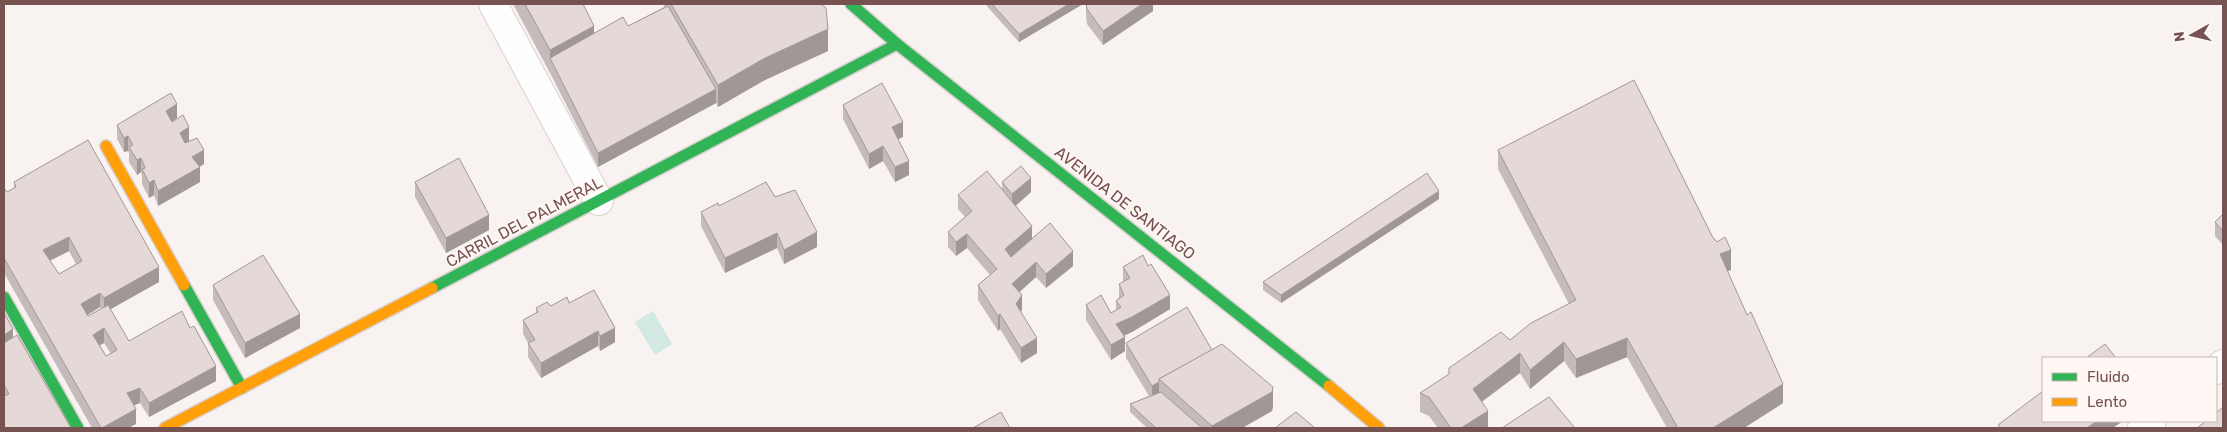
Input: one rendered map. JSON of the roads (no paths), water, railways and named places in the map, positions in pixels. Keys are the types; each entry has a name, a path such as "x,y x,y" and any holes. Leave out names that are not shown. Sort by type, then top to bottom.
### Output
{"street":[{"path":"493,4 599,201"},
{"name":"AVENIDA DE SANTIAGO","path":"851,4 898,44 1339,394 1379,428"},
{"name":"CARRIL DEL PALMERAL","path":"165,428 898,44"},
{"path":"106,146 242,388"},
{"path":"4,297 78,428"}],"water":[{"path":"653,311 672,344 655,355 635,322"}]}
